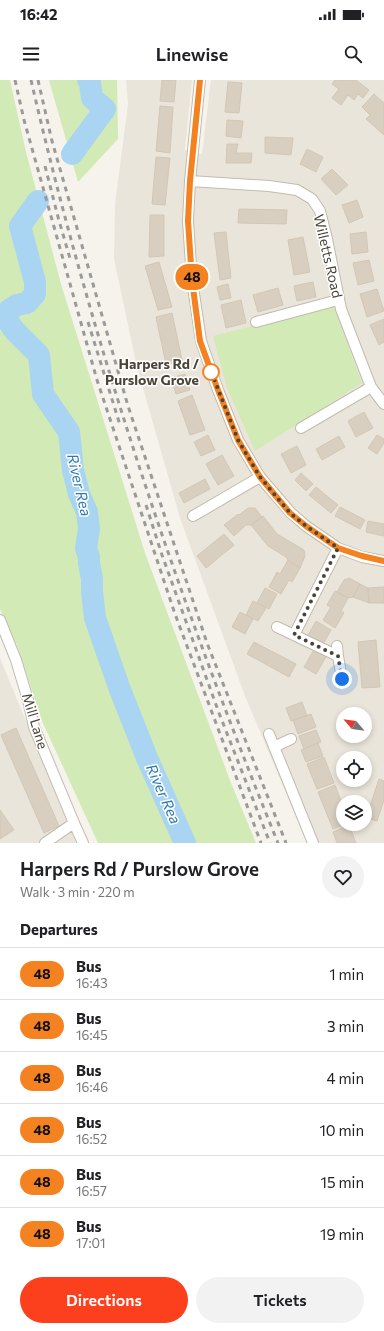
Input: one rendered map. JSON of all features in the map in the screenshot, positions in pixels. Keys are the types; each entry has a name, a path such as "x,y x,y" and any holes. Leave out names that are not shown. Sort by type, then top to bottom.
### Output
{"street":[{"path":"200,80 190,181 188,221 192,280 200,341 238,440 260,477 290,513 338,548 384,561"},
{"name":"Willetts Road","path":"190,181 269,186 297,190 312,199 320,211 327,239 338,300 371,388 384,404"},
{"path":"256,322 338,300"},
{"path":"301,428 371,388"},
{"path":"193,516 260,477"},
{"path":"294,635 338,548"},
{"name":"Mill Lane","path":"0,620 18,667 34,727 83,843"},
{"path":"277,627 294,635 338,651 342,679"},
{"path":"269,734 313,843"},
{"path":"274,747 291,739"},
{"path":"45,843 74,823"}],"shaded area":[{"path":"126,80 192,80 185,150 202,154 211,80 384,80 384,843 307,843 245,696 180,518 137,367 114,259 115,204 128,104"},
{"path":"0,658 76,843 0,843"}],"green space":[{"path":"0,80 10,80 26,152 61,284 145,553 231,783 256,843 98,843 42,721 17,645 0,609"},
{"path":"49,80 117,80 118,139 78,182"},
{"path":"333,305 362,383 255,451 227,388 213,336"}],"building":[{"path":"162,80 176,80 174,102 160,101"},
{"path":"335,80 356,80 369,90 363,98 358,94 354,100 348,95 341,105 332,98 339,89 332,84"},
{"path":"228,82 242,83 239,113 225,112"},
{"path":"374,94 384,103 384,135 366,119 370,115 362,107"},
{"path":"160,106 173,107 170,153 156,151"},
{"path":"227,120 243,121 241,138 226,136"},
{"path":"265,137 293,138 291,155 265,153"},
{"path":"227,144 238,144 236,153 252,153 251,163 226,163"},
{"path":"307,149 323,157 316,172 300,164"},
{"path":"156,157 170,158 165,205 152,204"},
{"path":"332,169 348,185 336,195 321,179"},
{"path":"357,200 363,217 349,223 342,205"},
{"path":"239,209 287,210 286,224 238,223"},
{"path":"150,215 164,215 164,256 149,257"},
{"path":"226,232 231,278 220,280 214,233"},
{"path":"366,232 368,252 352,254 350,234"},
{"path":"303,237 310,272 294,275 288,240"},
{"path":"369,260 374,281 358,285 353,263"},
{"path":"159,262 172,307 158,310 145,266"},
{"path":"313,282 316,297 297,301 294,286"},
{"path":"228,284 231,298 220,300 217,287"},
{"path":"278,288 283,305 258,312 253,295"},
{"path":"377,289 384,311 367,317 360,294"},
{"path":"241,300 246,323 226,328 221,305"},
{"path":"172,313 182,360 166,364 156,317"},
{"path":"384,319 384,342 379,345 370,325"},
{"path":"185,374 190,390 176,394 171,378"},
{"path":"192,395 205,430 190,435 178,401"},
{"path":"364,412 373,428 356,437 348,421"},
{"path":"208,435 215,450 201,456 194,442"},
{"path":"377,435 384,439 384,443 377,454 368,448"},
{"path":"339,436 345,447 322,460 316,449"},
{"path":"297,446 306,465 291,473 281,454"},
{"path":"222,455 234,476 218,485 206,464"},
{"path":"301,473 313,484 306,491 295,480"},
{"path":"205,479 210,489 184,503 179,493"},
{"path":"316,487 338,505 331,513 309,495"},
{"path":"340,507 365,520 360,529 335,516"},
{"path":"248,508 255,508 262,517 251,525 246,525 234,536 224,525"},
{"path":"263,516 277,534 304,550 305,556 300,568 268,546 251,525"},
{"path":"368,521 384,524 384,536 366,532"},
{"path":"224,534 234,545 206,568 197,556"},
{"path":"288,560 300,568 292,582 289,580 281,594 269,587 277,572 280,574"},
{"path":"349,578 360,584 353,597 348,598 337,592 344,580"},
{"path":"360,584 368,588 369,603 353,597"},
{"path":"384,587 384,603 369,603 368,588"},
{"path":"265,588 277,594 269,609 257,603"},
{"path":"335,591 348,598 341,611 344,613 335,628 323,620 331,607 327,605"},
{"path":"253,601 266,608 258,621 246,615"},
{"path":"240,612 253,619 245,634 232,627"},
{"path":"316,621 331,630 322,646 307,637"},
{"path":"376,640 380,687 362,688 358,642"},
{"path":"254,642 296,664 289,677 247,654"},
{"path":"315,648 327,655 316,674 304,667"},
{"path":"302,702 307,716 291,721 286,708"},
{"path":"311,714 316,727 298,734 293,720"},
{"path":"16,728 59,826 44,833 1,735"},
{"path":"316,730 321,742 304,749 299,736"},
{"path":"318,743 323,756 306,762 301,750"},
{"path":"324,757 334,783 317,789 307,764"},
{"path":"379,779 384,781 384,800 377,821 372,820 372,800"},
{"path":"335,785 339,795 336,795 336,828 333,829 318,792"},
{"path":"0,810 14,830 0,839"},
{"path":"351,831 356,843 337,843 333,832"}],"waterway":[{"name":"River Rea","path":"72,154 105,109 92,98 90,83 88,80"},
{"name":"River Rea","path":"38,201 20,226 35,282 35,294 27,303 17,305 9,310 6,318 14,330 39,355 43,394 69,432 73,470 79,494 87,512 89,529 86,548 89,557 92,579 95,618 119,687 147,758 185,843"}],"railway":[{"path":"15,80 24,120 97,380 175,614 261,843"},
{"path":"31,80 55,178 81,274 109,371 139,466 205,656 278,843"},
{"path":"38,80 52,141 128,406 207,643 286,843"},
{"path":"45,166 71,262"},
{"path":"88,322 120,425"},
{"path":"146,505 162,555 219,713 270,843"}],"bus line":[{"name":"48","path":"200,80 190,181 188,221 192,280 200,341 218,390 238,440 260,477 290,513 338,548 384,561"}],"place":[{"name":"Harpers Rd / Purslow Grove","path":"211,372"}],"route":[{"path":"211,372 209,366 238,440 260,477 290,513 338,548 294,635 338,656 342,679"}]}
